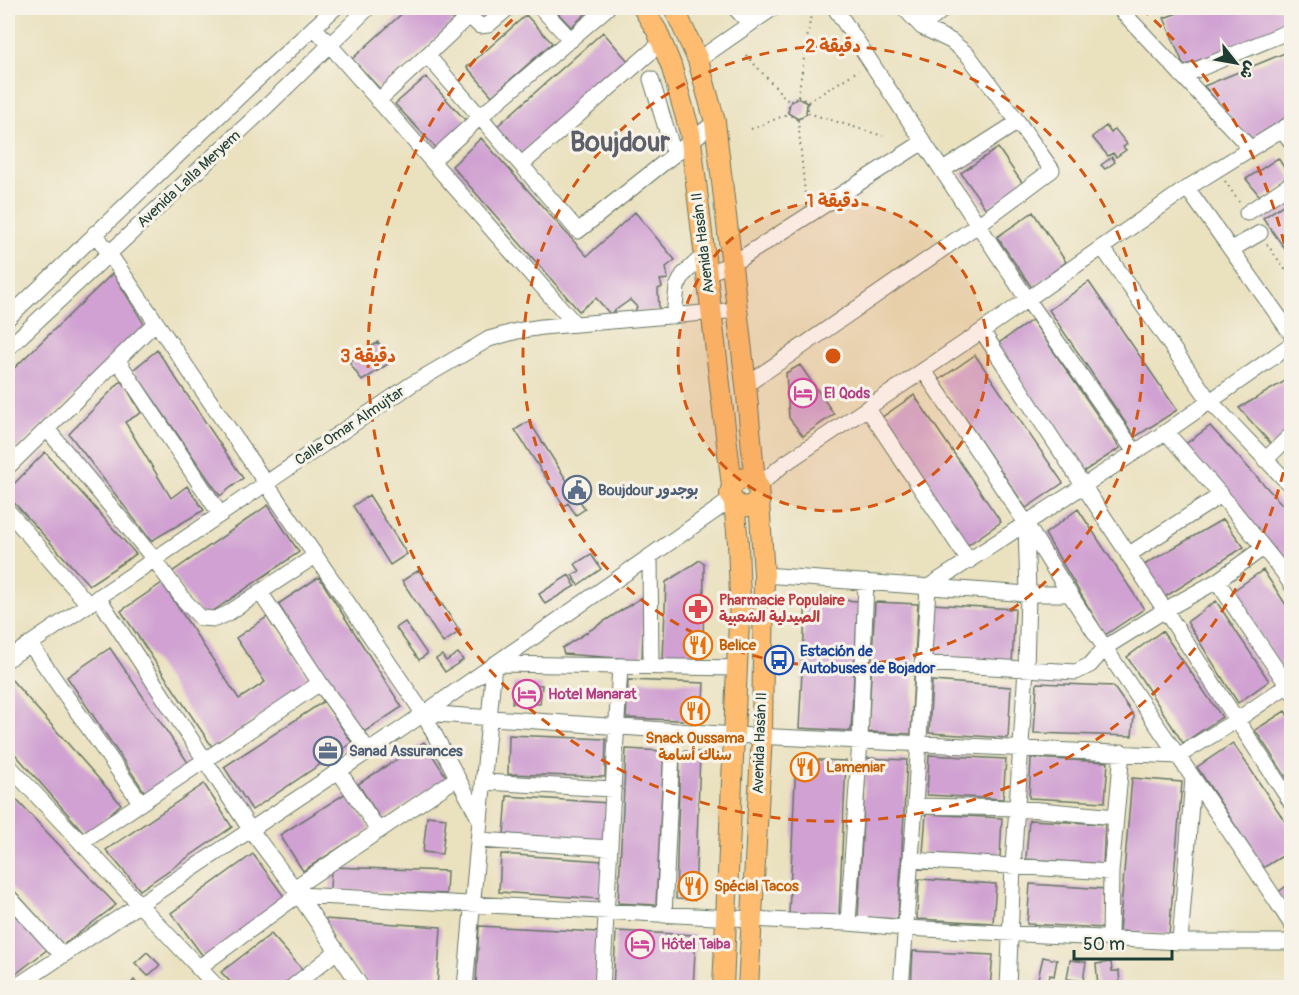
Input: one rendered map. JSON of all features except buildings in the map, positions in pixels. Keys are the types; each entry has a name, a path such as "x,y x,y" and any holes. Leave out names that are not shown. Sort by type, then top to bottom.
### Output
{"main road":[{"name":"Avenida Hasán II","path":"643,8 651,18 671,64 691,140 738,542 740,598 723,987"},
{"name":"Avenida Hasán II","path":"675,8 698,60 715,122 738,310 764,574 762,735 748,987"},
{"path":"733,496 742,507 751,506 757,489"}],"street":[{"name":"Avenida Lalla Meryem","path":"8,318 249,87 335,8"},
{"name":"Avenida Lalla Meryem","path":"8,348 368,8"},
{"path":"378,101 427,55 464,12 477,25 484,26 508,8"},
{"path":"541,8 571,40"},
{"path":"432,161 607,8"},
{"path":"735,8 749,23"},
{"path":"698,60 773,8"},
{"path":"835,8 1027,299 1135,452"},
{"path":"746,384 979,224 1052,170 968,55 951,41 922,27 904,8"},
{"path":"922,27 945,8"},
{"path":"1126,9 1182,76 1250,148"},
{"path":"314,27 328,46 575,324"},
{"path":"1182,76 1292,30"},
{"path":"522,164 662,42"},
{"path":"427,55 578,231 715,122"},
{"path":"651,79 674,154"},
{"path":"943,170 1018,122"},
{"path":"757,489 784,464 924,371 1187,188 1287,126 1292,143"},
{"path":"674,316 677,287 684,275 706,264 732,264 923,142"},
{"path":"1247,213 1292,183"},
{"path":"1187,188 1292,335"},
{"path":"1232,249 1260,232"},
{"path":"95,233 423,713 480,820"},
{"path":"1102,247 1209,400 1292,488"},
{"name":"Calle Omar Almujtar","path":"8,659 412,384 489,339 518,331 575,324 738,310"},
{"path":"8,467 156,322"},
{"path":"982,331 1292,804"},
{"path":"928,587 1166,432 1292,344"},
{"path":"118,361 220,514"},
{"path":"924,371 1026,523 1068,594 1106,647 1292,926"},
{"path":"868,409 969,561"},
{"path":"47,429 154,559 183,599 201,618 206,620 221,617 315,556"},
{"path":"1166,432 1263,548 1287,568 1292,586"},
{"path":"1266,460 1292,434"},
{"path":"1128,555 1221,495"},
{"path":"14,987 423,713 733,496"},
{"path":"8,511 93,601 362,987"},
{"path":"1008,987 1013,866 1026,669 1028,594 1026,523"},
{"path":"922,663 1076,672 1090,665 1106,647 1217,581 1263,548"},
{"path":"650,556 651,666"},
{"path":"764,574 1028,594 1068,594"},
{"path":"423,713 734,735 1178,756 1290,687 1217,581"},
{"path":"848,923 860,740 866,582"},
{"path":"901,987 928,587"},
{"path":"260,592 368,750"},
{"path":"30,644 141,803"},
{"path":"494,664 737,668"},
{"path":"465,987 494,664"},
{"path":"602,987 620,666"},
{"path":"81,843 320,682"},
{"path":"664,915 673,731"},
{"path":"1110,938 1111,872 1122,752"},
{"path":"8,765 218,987"},
{"path":"338,770 380,831"},
{"path":"198,968 296,892 457,778"},
{"path":"1180,942 1194,778"},
{"path":"483,782 613,789"},
{"path":"915,806 1018,808 1116,817"},
{"path":"478,840 610,848"},
{"path":"910,860 1111,872"},
{"path":"296,892 472,905 1180,942 1292,942"},
{"path":"8,896 62,955"},
{"path":"291,987 337,951"}],"path":[{"path":"789,102 798,96 812,8"},
{"path":"746,55 789,102 788,114"},
{"path":"808,102 871,63"},
{"path":"798,96 808,102"},
{"path":"808,102 808,113"},
{"path":"798,120 808,113"},
{"path":"808,113 883,136"},
{"path":"788,114 798,120"},
{"path":"751,129 788,114"},
{"path":"798,120 805,194"}],"place":[{"name":"El Qods","path":"803,393"},
{"name":"Boujdour بوجدور","path":"577,490"},
{"name":"Pharmacie Populaire الصيدلية الشعبية","path":"698,609"},
{"name":"Belice","path":"698,645"},
{"name":"Estación de Autobuses de Bojador","path":"779,660"},
{"name":"Hotel Manarat","path":"527,694"},
{"name":"Snack Oussama سناك أسامة","path":"695,711"},
{"name":"Sanad Assurances","path":"328,751"},
{"name":"Lameniar","path":"805,767"},
{"name":"Spécial Tacos","path":"693,886"},
{"name":"Hôtel Taiba","path":"640,944"}],"district":[{"name":"Boujdour","path":"620,142"}]}
